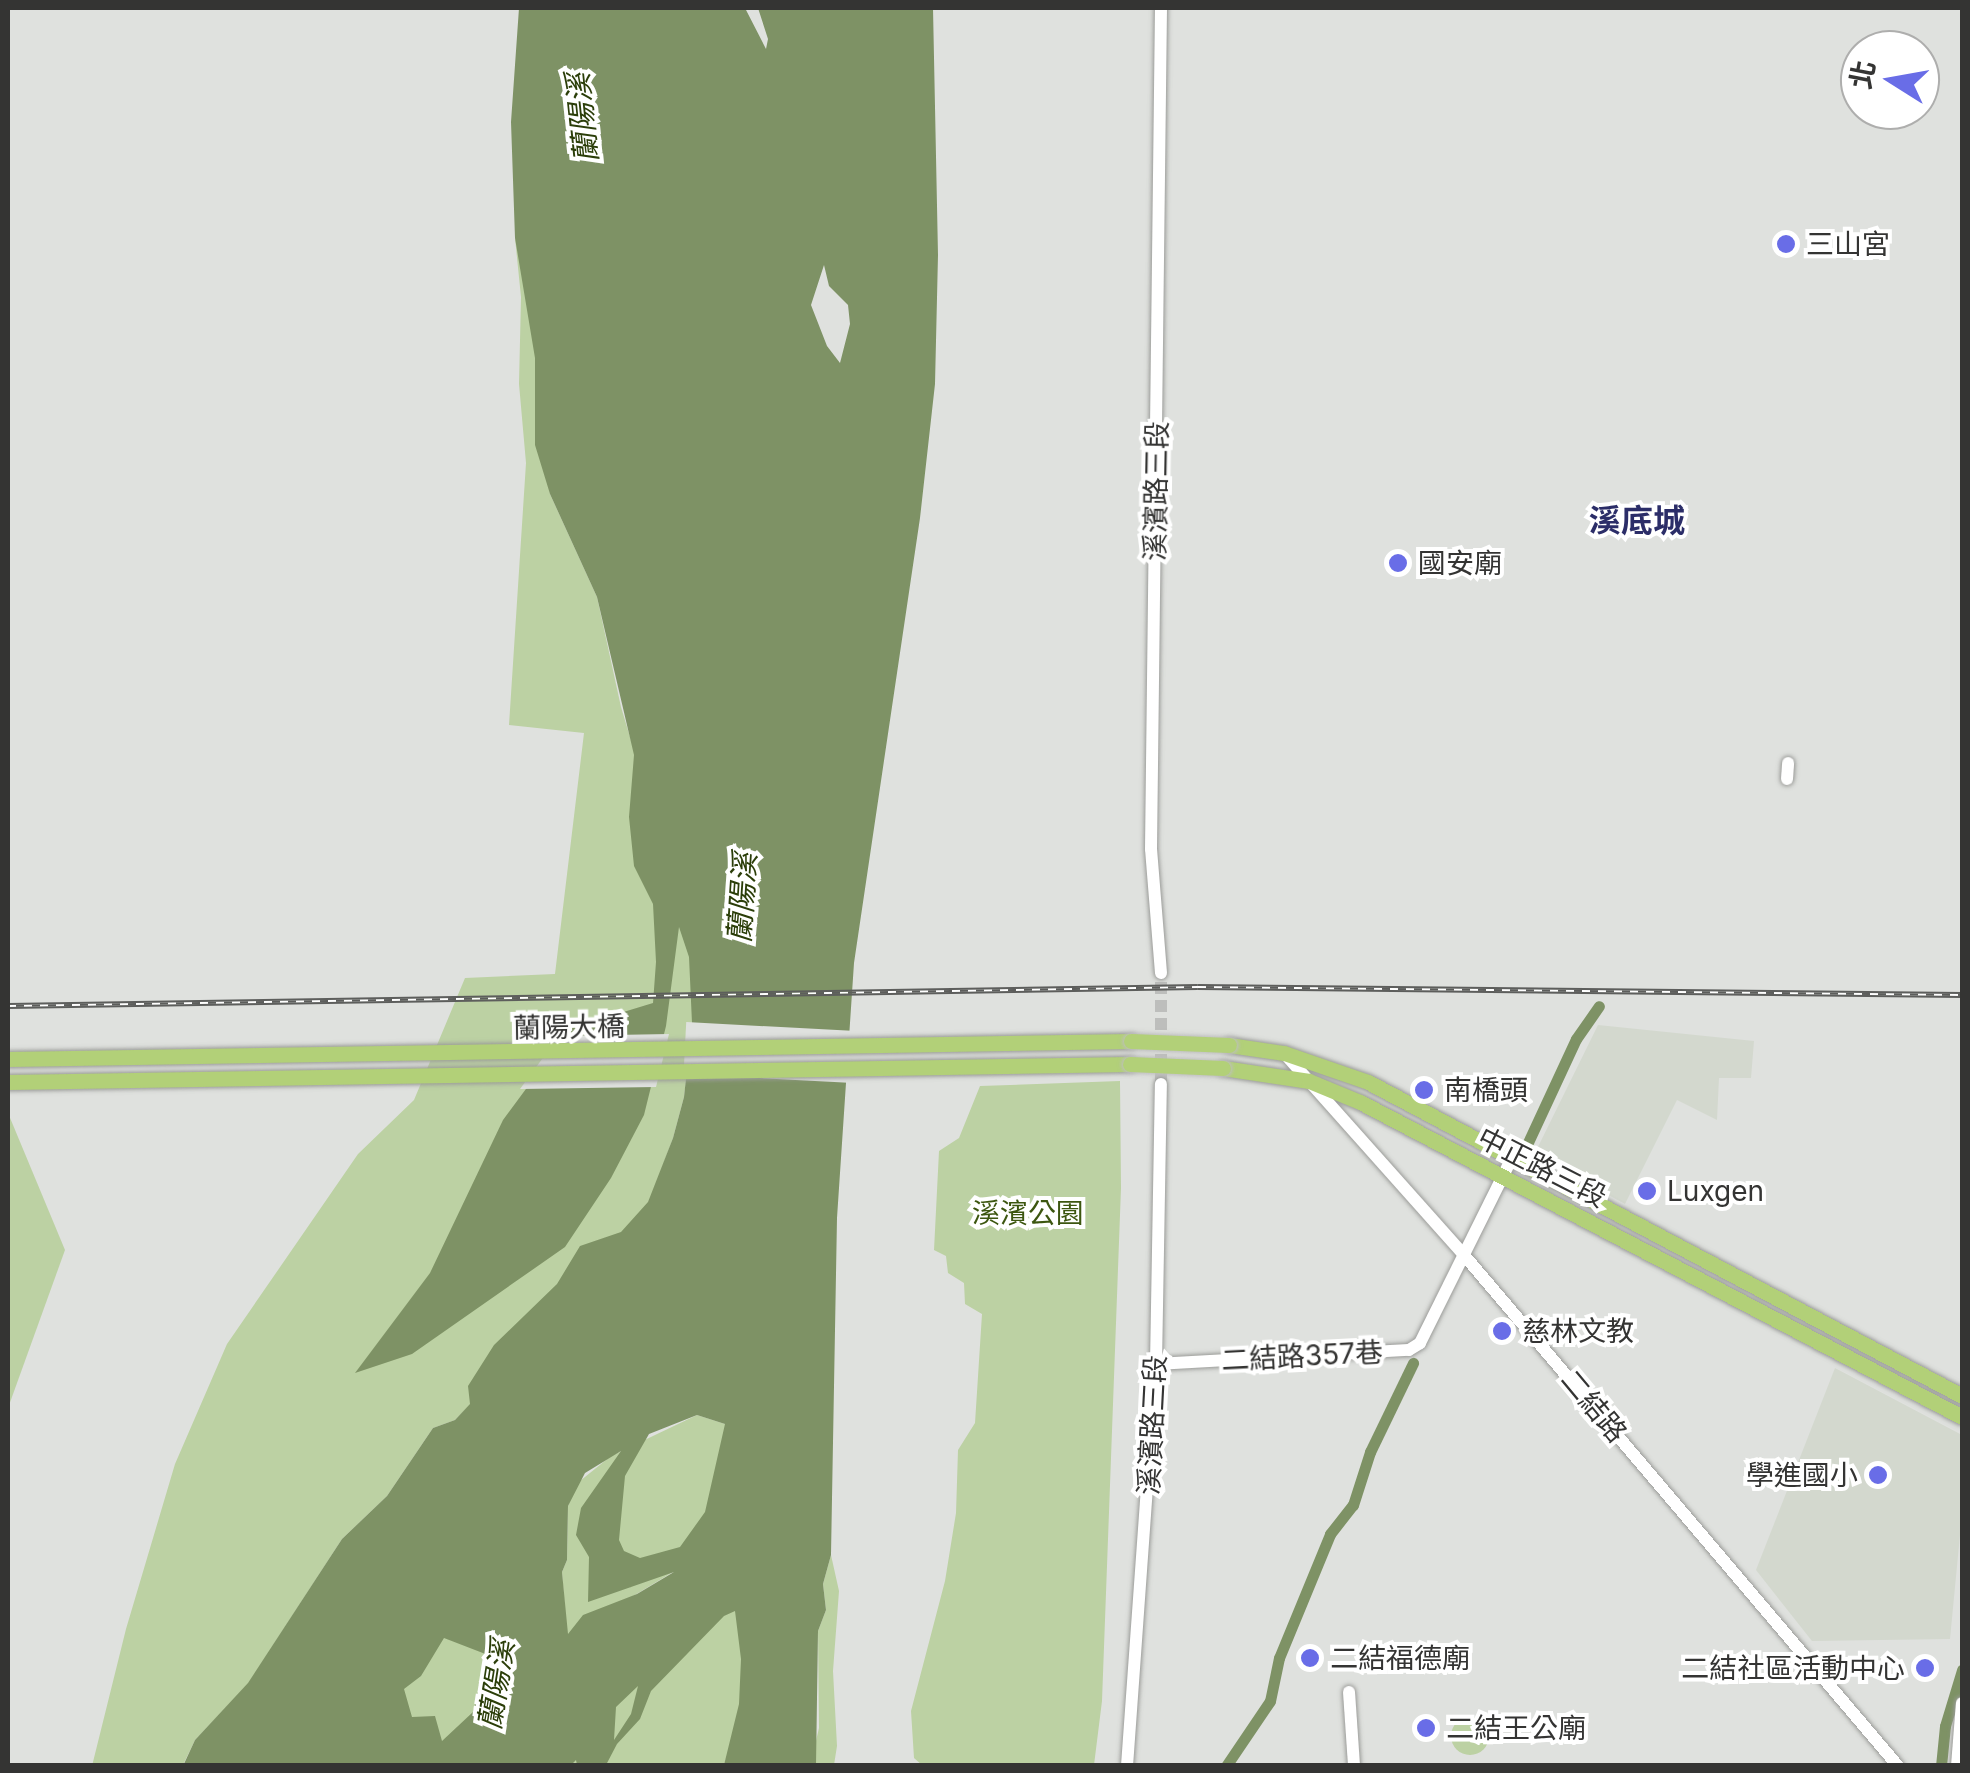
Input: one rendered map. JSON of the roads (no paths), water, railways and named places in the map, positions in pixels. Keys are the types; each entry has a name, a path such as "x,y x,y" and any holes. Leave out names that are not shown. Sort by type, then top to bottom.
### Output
{"main road":[{"name":"中正路三段","path":"1131,1041 1228,1045 1284,1053 1368,1082 1962,1396"},
{"name":"蘭陽大橋","path":"8,1059 1131,1041"},
{"name":"中正路三段","path":"1130,1064 1223,1068 1309,1081 1360,1102 1962,1417"},
{"name":"蘭陽大橋","path":"8,1082 1130,1064"},
{"path":"1878,1372 1885,1355"}],"street":[{"name":"溪濱路三段","path":"1161,973 1151,849 1162,8"},
{"path":"1787,779 1788,763"},
{"name":"二結路","path":"1284,1053 1464,1255 1898,1766"},
{"name":"溪濱路三段","path":"1127,1766 1156,1364 1161,1084"},
{"name":"二結路357巷","path":"1156,1364 1424,1348 1512,1158"},
{"path":"1350,1692 1354,1765"},
{"path":"1955,1762 1962,1704"}],"water":[{"name":"蘭陽溪","path":"519,8 745,8 766,49 768,39 758,8 933,8 938,255 935,384 920,518 854,963 837,1218 831,1555 823,1584 826,1610 818,1631 816,1765 724,1765 739,1704 741,1659 735,1611 724,1616 651,1691 640,1719 617,1744 606,1765 577,1765 576,1760 570,1766 183,1766 195,1740 248,1683 342,1539 387,1496 433,1428 455,1420 470,1404 468,1386 494,1345 557,1284 580,1246 621,1232 648,1202 684,1097 692,1023 689,957 679,927 666,1026 644,1115 611,1178 565,1247 412,1354 355,1373 430,1273 503,1120 571,1028 653,1003 653,904 634,866 629,817 634,755 597,597 550,494 535,445 535,358 515,238 511,122","holes":["824,265 829,286 848,305 850,324 840,363 827,346 811,305","697,1415 725,1424 705,1512 680,1547 640,1558 624,1551 619,1540 625,1476 649,1434","621,1451 581,1508 576,1535 589,1557 588,1602 674,1572 637,1594 583,1615 568,1634 562,1572 567,1560 568,1506 585,1473","444,1638 488,1655 473,1712 442,1741 435,1716 412,1717 404,1689 421,1676","638,1686 631,1714 614,1740 616,1707"]}],"waterway":[{"path":"1524,1151 1576,1039 1599,1006"},
{"path":"1226,1766 1270,1701 1279,1658 1330,1534 1353,1505 1370,1452 1413,1363"},
{"path":"1941,1766 1945,1726 1962,1670"}],"tunnel":[{"path":"1161,973 1161,1084"}],"railway":[{"path":"8,1006 1198,987 1962,995"}],"place":[{"name":"三山宮","path":"1786,244"},
{"name":"國安廟","path":"1398,563"},
{"name":"南橋頭","path":"1424,1090"},
{"name":"Luxgen","path":"1647,1191"},
{"name":"慈林文教","path":"1502,1331"},
{"name":"學進國小","path":"1878,1475"},
{"name":"二結福德廟","path":"1310,1658"},
{"name":"二結社區活動中心","path":"1925,1668"},
{"name":"二結王公廟","path":"1426,1728"}],"district":[{"name":"溪底城","path":"1637,521"}],"park label":[{"name":"溪濱公園","path":"1028,1213"}]}
